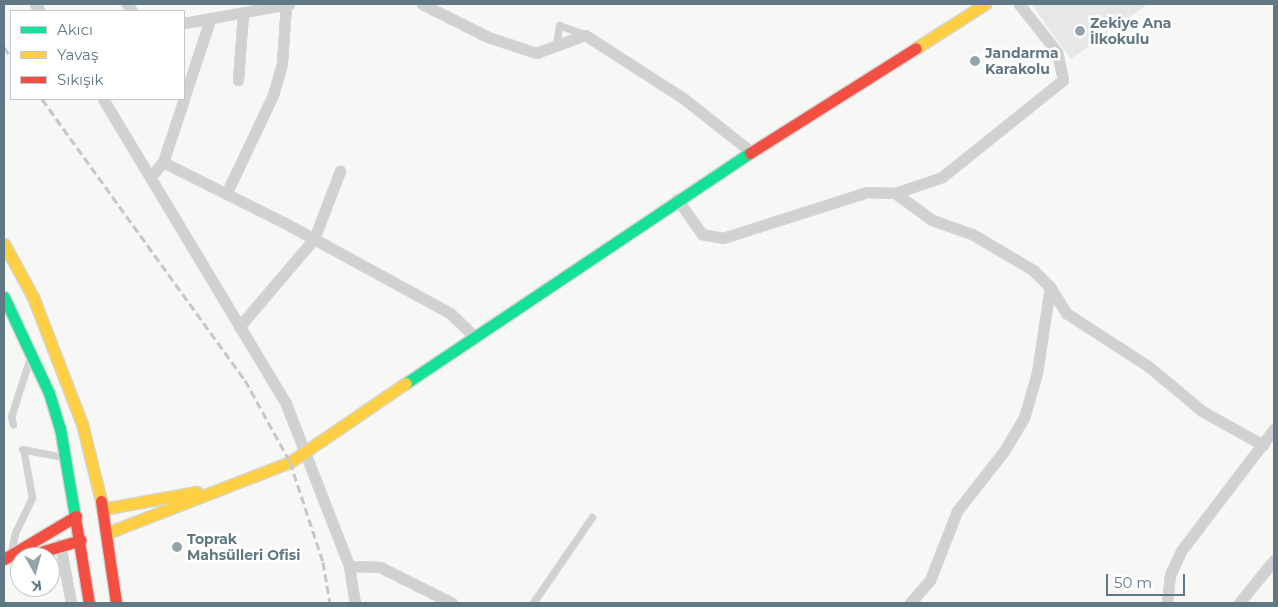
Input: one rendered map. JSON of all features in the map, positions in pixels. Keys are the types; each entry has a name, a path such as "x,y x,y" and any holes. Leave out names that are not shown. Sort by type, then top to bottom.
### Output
{"main road":[{"path":"52,547 107,533 290,462 476,338 677,199 750,151 985,4"},
{"path":"4,244 32,296 67,378 103,509 116,603"},
{"path":"4,297 32,353 49,393 67,457 89,603"},
{"path":"28,547 76,516 103,509 222,487"}],"street":[{"path":"185,23 210,20 288,4 282,63 273,95 226,194"},
{"path":"422,4 520,49 536,53 585,35 683,98 750,151"},
{"path":"677,199 702,234 723,238 867,192 895,194 942,178 1063,80 1057,52 1019,4"},
{"path":"238,80 243,13"},
{"path":"185,96 210,20"},
{"path":"104,100 152,175 239,327 286,404 307,452 349,566 356,603"},
{"path":"152,175 163,162 184,100"},
{"path":"163,162 314,239 450,313 476,338"},
{"path":"239,327 314,239 340,171"},
{"path":"895,194 932,220 972,234 1033,270 1050,287 1066,313 1148,366 1202,411 1263,445"},
{"path":"910,603 930,580 957,511 1004,451 1024,418 1037,373 1050,287"},
{"path":"1166,603 1170,575 1181,551 1274,429"},
{"path":"60,544 70,603"},
{"path":"1239,603 1274,560"},
{"path":"349,566 380,568 452,603"}],"lane":[{"path":"556,46 559,25 585,35"},
{"path":"13,425 11,417 32,353"},
{"path":"13,547 15,533 32,498 23,451 67,457"},
{"path":"533,603 592,517"}],"shaded area":[{"name":"Zekiye Ana İlkokulu","path":"1031,4 1148,4 1071,59"}],"railway":[{"path":"4,47 10,56"},
{"path":"43,100 245,380 290,462 323,562 330,603"}],"traffic: fast":[{"path":"406,383 750,153"},
{"path":"4,297 49,393 60,428 75,517"}],"traffic: slow":[{"path":"916,48 985,4"},
{"path":"4,244 33,297 82,424 101,501"},
{"path":"107,533 290,462 406,383"},
{"path":"103,509 196,492"}],"traffic: jam":[{"path":"750,153 916,48"},
{"path":"101,501 116,603"},
{"path":"4,559 76,516"},
{"path":"75,517 89,603"},
{"path":"58,547 81,540"}],"place":[{"name":"Zekiye Ana İlkokulu","path":"1080,31"},
{"name":"Jandarma Karakolu","path":"975,61"},
{"name":"Toprak Mahsülleri Ofisi","path":"177,547"}]}
